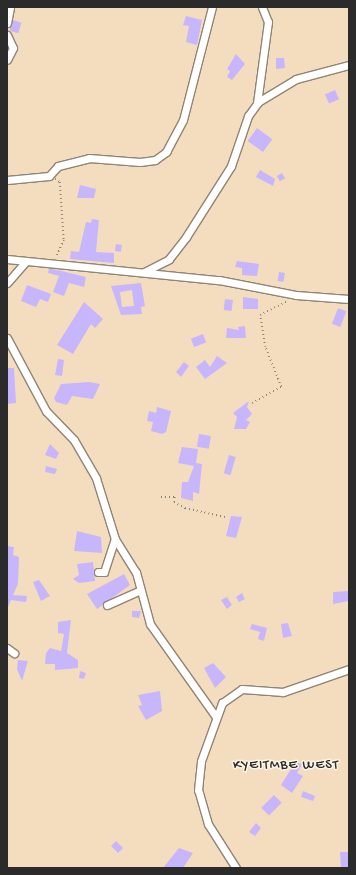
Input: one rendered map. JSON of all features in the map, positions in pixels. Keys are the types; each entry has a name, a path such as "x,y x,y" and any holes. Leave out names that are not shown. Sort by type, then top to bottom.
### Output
{"street":[{"path":"7,23 10,7"},
{"path":"7,180 49,176 58,166 80,159 101,158 140,162 155,160 166,152 183,120 212,7"},
{"path":"257,103 268,22 262,7"},
{"path":"7,35 13,48 7,60"},
{"path":"144,272 169,259 186,237 231,166 248,116 257,103 296,79 349,64"},
{"path":"7,259 24,262 218,280 287,293 349,299"},
{"path":"7,283 24,262"},
{"path":"7,338 46,412 74,440 91,468 115,539 136,572 150,624 206,706 216,717"},
{"path":"98,572 104,572 115,539"},
{"path":"107,605 140,590"},
{"path":"7,648 14,652"},
{"path":"206,706 222,703 242,690 283,692 349,670"},
{"path":"222,703 201,761 198,790 208,824 236,868"}],"path":[{"path":"49,176 60,182 64,240 54,264"},
{"path":"252,403 281,387 265,347 260,315 287,303 287,293"},
{"path":"161,497 175,497 174,502 184,508 225,517"}],"building":[{"path":"186,16 202,20 197,45 186,42 189,26 183,25"},
{"path":"13,20 22,23 18,33 10,30"},
{"path":"236,54 245,64 232,80 227,77 230,71 227,69"},
{"path":"276,58 284,58 285,68 276,69"},
{"path":"335,90 339,99 329,104 325,94"},
{"path":"257,128 272,139 263,152 248,141"},
{"path":"260,170 275,179 273,186 256,177"},
{"path":"282,173 285,178 280,181 277,176"},
{"path":"80,185 96,189 94,198 77,198"},
{"path":"92,219 99,220 96,252 114,253 114,263 70,259 71,251 79,252 86,222 91,223"},
{"path":"116,244 122,245 121,252 115,251"},
{"path":"237,261 259,264 257,276 242,275 242,268 235,267"},
{"path":"49,268 86,277 84,287 69,283 64,296 53,292 59,276 48,273"},
{"path":"279,272 285,273 284,282 278,281"},
{"path":"141,283 145,306 141,307 142,314 121,315 111,286","holes":["132,290 134,306 122,307 120,292"]},
{"path":"27,285 51,294 48,302 40,299 36,307 21,301"},
{"path":"243,297 258,299 258,309 243,309"},
{"path":"225,299 233,300 232,311 224,310"},
{"path":"84,302 103,319 95,328 91,324 73,354 57,345"},
{"path":"338,308 346,311 340,327 332,324"},
{"path":"245,326 246,338 226,338 227,328 239,330 238,327"},
{"path":"203,334 206,342 194,347 191,339"},
{"path":"217,356 227,363 205,379 196,367 205,360 210,367"},
{"path":"58,359 64,360 62,376 55,375"},
{"path":"184,362 189,366 181,377 176,372"},
{"path":"7,368 14,368 16,403 7,404"},
{"path":"89,382 100,384 93,399 72,396 67,405 56,402 54,398 61,384"},
{"path":"249,401 247,407 252,414 246,420 250,422 246,429 234,429 237,417 233,413"},
{"path":"157,407 171,411 166,432 162,434 151,431 153,422 147,421 149,411 156,413"},
{"path":"199,434 211,436 209,449 197,447"},
{"path":"50,444 59,453 56,459 45,455"},
{"path":"182,447 198,449 196,463 202,464 199,494 193,492 193,501 181,498 182,482 188,482 194,466 178,463"},
{"path":"229,455 236,457 230,475 224,473"},
{"path":"46,466 57,469 55,474 45,472"},
{"path":"231,516 242,517 236,538 226,536"},
{"path":"77,531 101,537 102,553 74,551"},
{"path":"7,546 14,547 13,555 19,557 18,584 13,595 27,596 26,602 11,600 8,607"},
{"path":"93,562 95,581 79,583 73,579 79,575 77,564"},
{"path":"124,574 130,585 97,609 87,594"},
{"path":"39,580 50,596 41,601 33,582"},
{"path":"349,591 349,601 333,604 333,592"},
{"path":"242,593 245,599 239,602 236,597"},
{"path":"227,597 232,605 227,609 221,600"},
{"path":"132,611 141,611 139,618 132,617"},
{"path":"71,620 67,653 78,660 78,668 55,670 55,664 45,664 46,653 50,648 61,651 64,634 58,633 58,622"},
{"path":"288,623 292,636 283,638 281,624"},
{"path":"252,624 267,628 264,641 258,639 260,632 250,629"},
{"path":"18,660 28,661 22,681 17,669"},
{"path":"213,663 226,677 215,688 204,668"},
{"path":"80,671 86,673 84,679 79,678"},
{"path":"160,691 162,711 146,720 138,706 142,705 138,695"},
{"path":"296,761 302,765 297,773 303,776 292,793 281,785"},
{"path":"303,791 315,796 313,801 301,797"},
{"path":"274,795 282,803 269,816 261,808"},
{"path":"256,823 261,828 255,836 249,832"},
{"path":"116,841 123,848 118,853 111,846"},
{"path":"179,848 193,853 183,868 163,868"},
{"path":"340,852 349,852 348,868 341,868"}],"district":[{"name":"KYEITMBE WEST","path":"286,766"}]}
